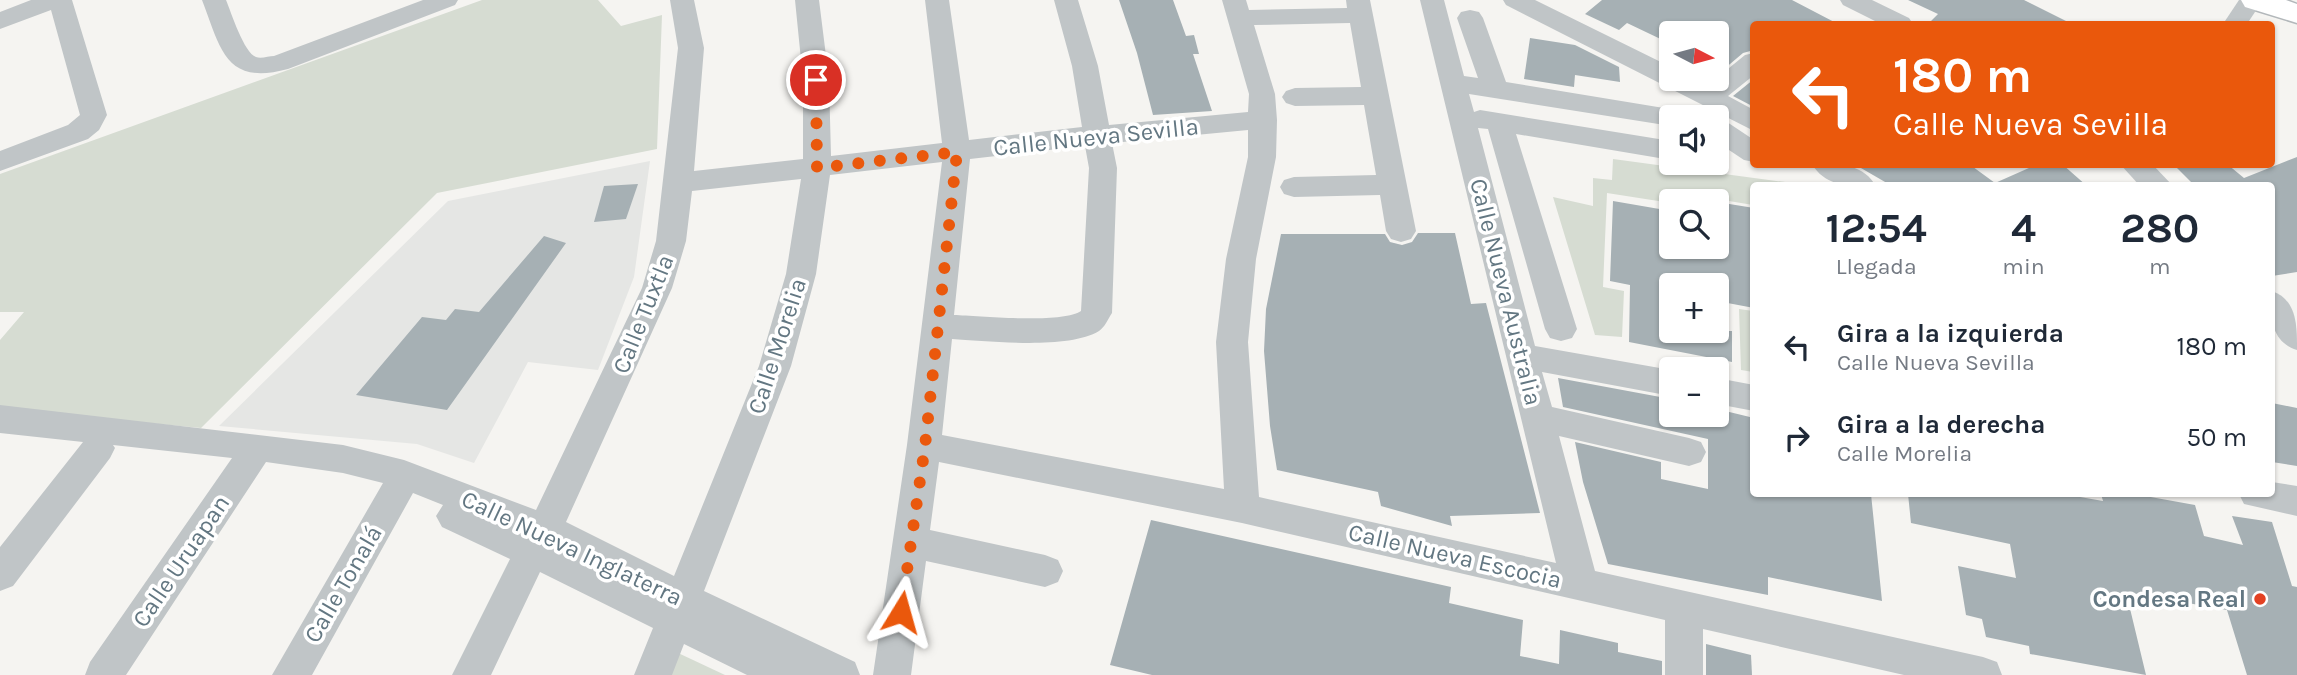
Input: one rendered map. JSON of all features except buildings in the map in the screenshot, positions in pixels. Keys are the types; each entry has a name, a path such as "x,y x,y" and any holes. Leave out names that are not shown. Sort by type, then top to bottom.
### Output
{"main road":[{"path":"2256,0 2297,15"}],"street":[{"path":"0,21 53,0"},
{"path":"0,161 89,126 94,111 60,0"},
{"path":"214,0 239,56 252,65 279,63 446,0"},
{"path":"368,0 381,23"},
{"name":"Calle Tuxtla","path":"471,675 657,288 671,240 691,48 682,0"},
{"name":"Calle Morelia","path":"653,675 746,443 790,318 801,274 817,168 816,80 807,0"},
{"path":"892,675 925,446 957,152 937,0"},
{"path":"939,326 1063,328 1092,320 1096,313 1103,167 1085,66 1066,0"},
{"name":"Calle Nueva Australia","path":"1432,0 1580,585"},
{"path":"1514,0 1659,81"},
{"path":"1852,0 1894,21"},
{"path":"2237,21 2251,0"},
{"path":"1241,508 1232,342 1241,259 1262,157 1263,120 1262,94 1238,9 1359,8 1401,231"},
{"path":"1471,18 1495,90"},
{"path":"1710,97 1750,64"},
{"path":"1453,83 1659,115"},
{"path":"1604,107 1604,88 1659,84"},
{"path":"1689,91 1710,97 1750,120"},
{"path":"1295,97 1377,96"},
{"path":"1462,116 1659,147"},
{"name":"Calle Nueva Sevilla","path":"679,183 1097,135 1263,120"},
{"path":"1499,122 1561,329"},
{"path":"1729,137 1750,150"},
{"path":"1729,159 1750,162"},
{"path":"1833,168 1855,182"},
{"path":"2139,168 2154,182"},
{"path":"1294,187 1391,186"},
{"path":"2275,300 2297,294"},
{"path":"2275,305 2297,338"},
{"path":"1522,355 1659,381"},
{"path":"1729,393 1750,397"},
{"path":"1538,418 1689,452"},
{"name":"Calle Nueva Inglaterra","path":"0,419 252,455 396,494 538,540"},
{"name":"Calle Nueva Inglaterra","path":"0,437 98,448 343,459 385,469 678,609 841,675"},
{"name":"Calle Nueva Escocia","path":"925,446 1241,508 1983,675"},
{"path":"0,575 98,448"},
{"name":"Calle Uruapan","path":"104,675 252,455"},
{"name":"Calle Tonalá","path":"291,675 396,494"},
{"path":"2274,497 2297,501"},
{"path":"911,542 1045,571"},
{"path":"1684,607 1684,675"},
{"name":"Calle Nueva Inglaterra","path":"678,609 786,675"}],"shaded area":[{"path":"482,0 598,0 621,26 662,15 657,149 437,193 201,428 0,409 0,340 24,312 0,312 0,174"},
{"path":"1613,159 1659,165 1659,175 1729,175 1785,182 1750,182 1750,204 1729,201 1729,189 1659,189 1659,201 1607,193 1603,287 1624,291 1622,337 1595,335 1553,197 1593,206 1593,178 1612,180"},
{"path":"650,161 634,277 598,370 528,362 474,463 417,444 219,426 448,201"},
{"path":"1739,309 1750,311 1750,372 1741,370"},
{"path":"676,652 725,675 668,675"}],"place":[{"name":"Condesa Real","path":"2260,599"}],"route":[{"path":"816,80 817,168 957,152 925,446 901,612"}]}
